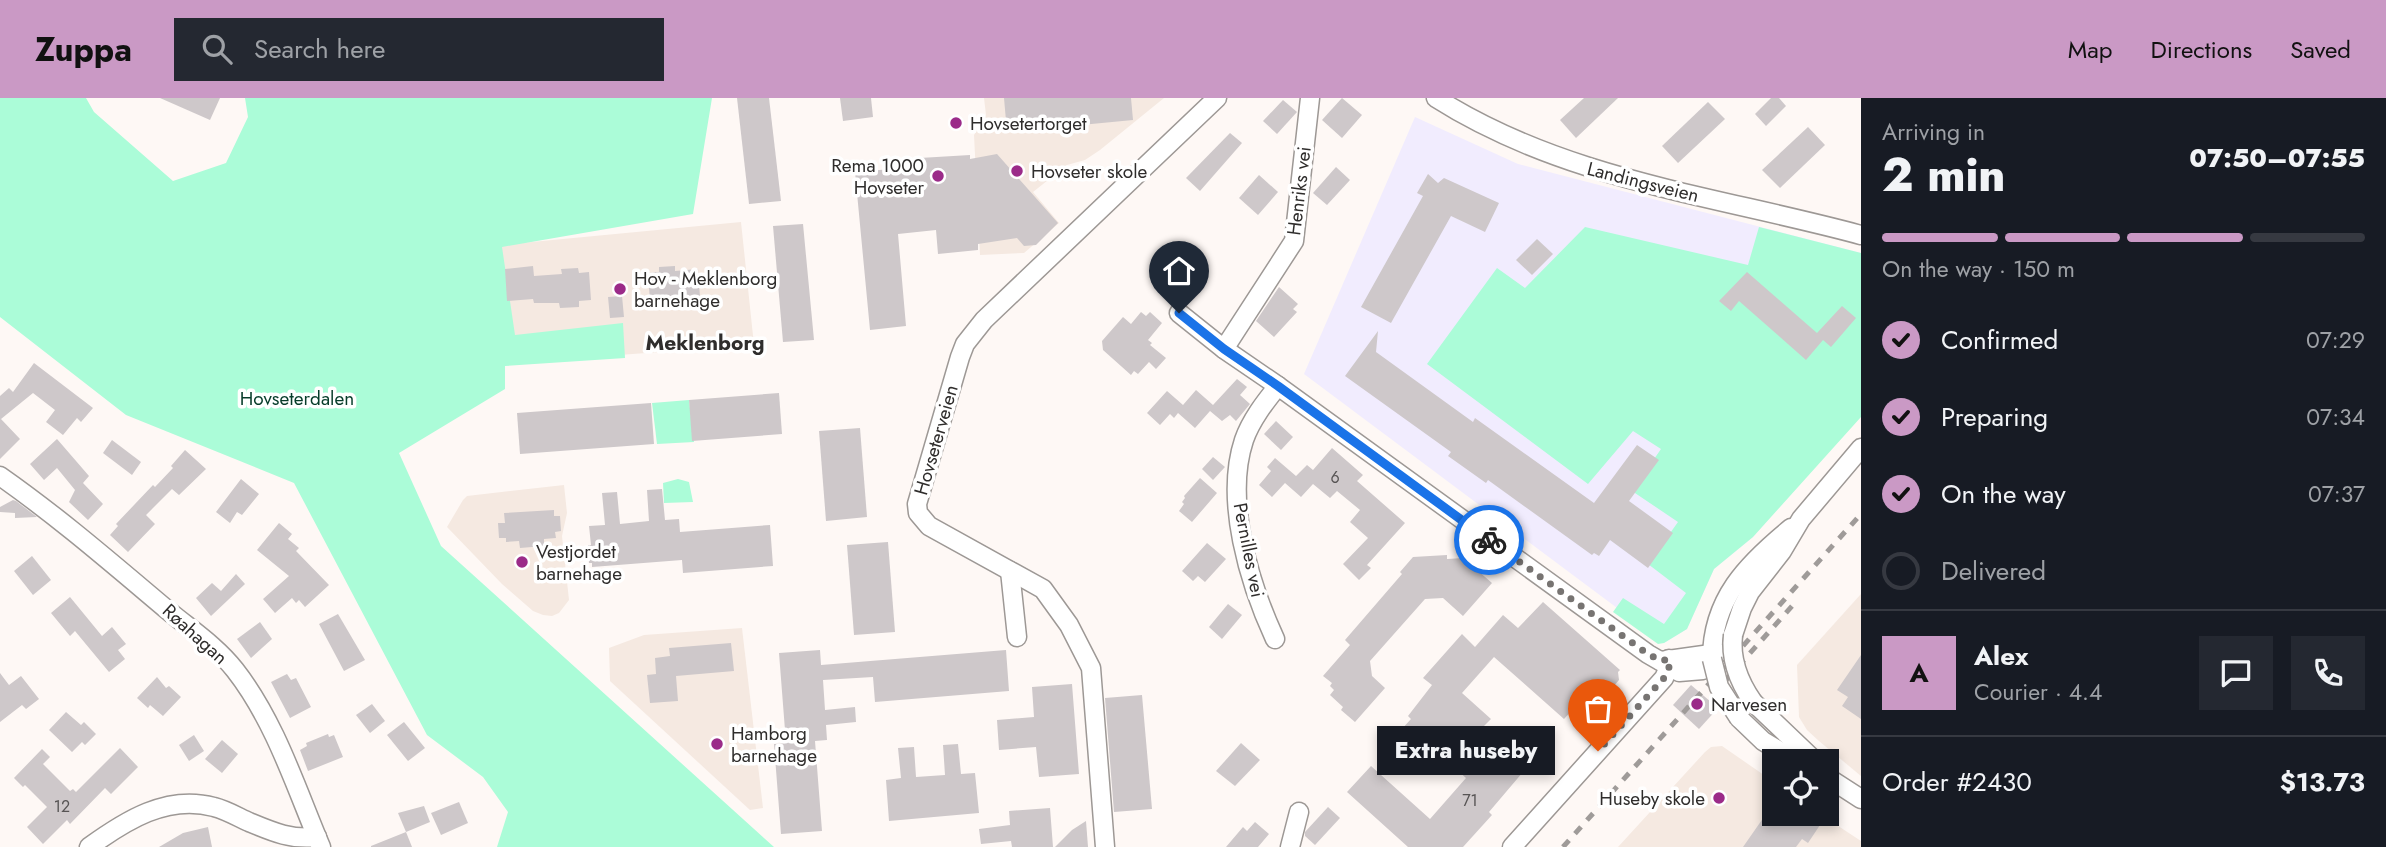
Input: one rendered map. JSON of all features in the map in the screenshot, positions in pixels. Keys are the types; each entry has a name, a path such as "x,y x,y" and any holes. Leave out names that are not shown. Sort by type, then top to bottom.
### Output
{"street":[{"name":"Hovseterveien","path":"1105,847 1091,668 1069,625 1043,589 929,526 918,513 917,504 934,440 965,344 984,320 1217,98"},
{"name":"Henriks vei","path":"1224,349 1294,241 1310,98"},
{"name":"Landingsveien","path":"1436,98 1509,137 1590,169 1861,235"},
{"path":"1179,313 1224,349 1464,522 1679,671 1715,660 1733,635 1750,592 1782,551 1801,519"},
{"name":"Pernilles vei","path":"1275,639 1262,611 1248,568 1239,508 1238,479 1241,451 1248,430 1278,386"},
{"path":"1776,749 1763,741 1739,718 1719,687 1715,660 1716,621 1728,593 1749,566 1801,519 1861,449"},
{"name":"Røahagan","path":"0,476 132,578 218,651 235,670 277,742 319,842"},
{"path":"1010,571 1017,637"},
{"path":"1715,660 1743,686 1753,702 1802,749"},
{"path":"1512,847 1664,678 1666,662"},
{"path":"1839,784 1861,799"},
{"path":"89,847 141,814 179,804 197,803 216,807 282,836 319,842"},
{"path":"1290,847 1299,812"}],"shaded area":[{"name":"Hovseter skole","path":"984,98 1164,98 1100,150 1085,160 1067,165 1033,192 1059,223 1024,253 980,255 974,135 986,115"},
{"path":"1415,117 1518,164 1861,253 1861,414 1753,537 1714,569 1687,629 1664,643 1304,374"},
{"name":"Hov - Meklenborg barnehage","path":"741,222 754,345 497,364 489,246"},
{"name":"Vestjordet barnehage","path":"564,485 567,513 562,536 569,600 559,613 552,616 543,615 533,611 502,584 447,527 467,496"},
{"path":"1861,594 1861,776 1839,758 1839,749 1829,749 1807,730 1799,717 1797,665"},
{"name":"Hamborg barnehage","path":"742,628 763,808 750,810 610,681 609,648 644,635"},
{"name":"Huseby skole","path":"1722,746 1762,774 1762,826 1838,826 1861,841 1861,847 1618,847 1711,747"}],"green space":[{"name":"Hovseterdalen","path":"0,98 86,98 94,112 173,181 226,163 248,117 245,98 712,98 693,214 502,247 515,335 623,323 625,358 505,366 505,389 399,453 441,546 774,847 497,847 508,812 483,777 427,735 294,483 126,415 0,317"},
{"path":"1585,227 1748,265 1759,227 1861,253 1861,417 1753,537 1714,569 1687,629 1664,643 1658,644 1613,612 1623,598 1664,624 1686,593 1648,564 1678,522 1632,491 1661,449 1633,431 1588,484 1427,364 1497,268 1525,288"},
{"path":"689,400 694,442 657,444 652,403"},
{"path":"678,479 689,482 693,502 664,503 663,483"}],"building":[{"path":"160,98 220,98 210,120"},
{"path":"737,98 769,98 781,201 749,204"},
{"path":"840,98 871,98 873,117 843,121"},
{"name":"Hovseter skole","path":"1004,98 1131,98 1133,120 1007,132"},
{"path":"1342,98 1362,115 1342,138 1322,120"},
{"path":"1584,98 1618,98 1576,138 1560,120"},
{"path":"1771,98 1779,98 1786,106 1766,126 1755,114"},
{"path":"1283,100 1297,112 1277,134 1263,121"},
{"path":"1708,102 1725,119 1678,163 1662,146"},
{"path":"1808,127 1825,145 1780,188 1762,170"},
{"path":"1230,133 1242,143 1200,191 1186,178"},
{"path":"997,154 1058,223 1036,245 1024,246 1017,238 978,244 978,250 938,254 936,230 898,234 906,326 870,330 855,172 904,168 903,159 970,155 970,159"},
{"path":"1336,167 1350,180 1327,205 1313,193"},
{"path":"1428,174 1438,183 1444,178 1499,203 1485,232 1451,216 1391,323 1361,307 1423,196 1417,193"},
{"path":"1259,175 1278,192 1258,215 1239,198"},
{"path":"803,224 814,340 783,342 773,226"},
{"path":"1537,239 1553,254 1532,275 1516,260"},
{"path":"533,266 534,276 562,274 561,269 578,268 579,273 589,272 591,300 579,301 579,307 560,308 559,303 534,303 533,299 507,301 505,269"},
{"path":"675,266 675,271 698,269 700,297 691,298 692,305 670,307 669,300 650,301 648,273 659,272 659,267"},
{"path":"1747,272 1817,333 1842,306 1856,318 1831,347 1823,340 1806,360 1739,301 1731,311 1719,301"},
{"path":"1279,287 1298,304 1293,309 1297,312 1274,337 1256,321"},
{"path":"622,296 624,317 610,318 608,297"},
{"path":"1141,312 1146,316 1150,312 1162,323 1148,340 1152,343 1150,345 1166,358 1156,369 1149,362 1138,374 1134,371 1131,375 1103,350 1102,341 1123,317 1131,324"},
{"path":"1378,331 1376,352 1473,422 1475,418 1594,503 1637,445 1659,460 1629,501 1673,533 1648,568 1610,540 1599,556 1594,553 1592,555 1488,480 1486,483 1448,456 1451,452 1345,376"},
{"path":"34,363 93,408 81,422 77,418 63,435 46,422 55,410 33,393 1,419 20,439 0,459 0,396 9,388 13,392"},
{"path":"1237,379 1247,387 1240,395 1250,404 1236,421 1230,415 1222,421 1210,411 1195,428 1178,413 1174,418 1170,414 1160,425 1147,413 1167,391 1183,405 1196,390 1213,405"},
{"path":"779,393 782,434 692,441 689,400"},
{"path":"651,403 654,444 520,454 517,413"},
{"path":"1276,421 1293,437 1281,450 1264,434"},
{"path":"860,428 867,517 826,521 819,431"},
{"path":"57,439 89,476 83,483 103,504 88,520 69,502 75,490 57,468 44,480 30,464"},
{"path":"112,440 141,462 132,475 103,453"},
{"path":"1332,448 1363,475 1357,481 1405,523 1367,565 1371,568 1359,580 1343,564 1368,538 1350,522 1360,510 1337,491 1330,498 1313,484 1301,497 1285,483 1272,497 1259,485 1271,471 1267,467 1275,458 1296,476 1307,465 1313,470"},
{"path":"185,450 206,469 179,495 172,489 146,515 155,524 128,552 110,535 118,526 116,524 173,468 171,466"},
{"path":"1213,457 1225,467 1213,480 1202,469"},
{"path":"1200,478 1217,493 1192,522 1179,511 1184,504 1184,496"},
{"path":"241,479 259,494 242,515 237,512 230,523 216,512"},
{"path":"662,489 665,520 679,519 680,532 770,525 773,566 683,573 682,560 592,567 592,563 589,563 589,526 605,525 602,493 617,492 620,524 649,521 647,490"},
{"path":"13,500 37,517 15,518 15,513 0,512 0,507"},
{"path":"554,510 554,516 560,516 561,531 555,532 556,538 544,539 544,546 520,548 519,541 506,542 506,538 499,538 498,523 505,523 504,513"},
{"path":"279,523 292,534 288,539 299,548 296,551 329,585 305,607 299,600 296,603 292,598 275,613 263,599 289,576 257,550"},
{"path":"888,542 895,632 854,635 847,545"},
{"path":"1207,543 1226,559 1205,582 1198,576 1193,581 1182,571"},
{"path":"1447,555 1447,559 1463,558 1492,583 1463,616 1443,598 1425,599 1370,661 1372,676 1385,688 1355,722 1341,710 1343,707 1330,695 1334,690 1330,686 1332,683 1323,676 1350,645 1345,640 1402,574 1400,572 1413,557"},
{"path":"32,556 51,580 33,595 14,571"},
{"path":"236,574 245,584 211,616 196,598 212,583 221,591"},
{"path":"70,597 102,636 112,627 126,644 118,650 125,659 109,672 75,631 70,636 51,613"},
{"path":"1543,602 1620,670 1619,680 1586,718 1574,708 1564,719 1494,657 1462,693 1491,719 1483,727 1492,733 1490,736 1510,749 1508,751 1515,757 1511,762 1523,772 1489,812 1492,815 1463,847 1408,847 1347,792 1371,766 1430,819 1466,778 1425,741 1410,758 1391,741 1411,719 1408,716 1432,685 1423,678 1462,634 1475,647 1503,615 1518,628"},
{"path":"1228,604 1242,615 1222,639 1209,627"},
{"path":"338,614 365,660 344,671 319,624"},
{"path":"260,622 272,639 251,658 237,639"},
{"path":"731,643 734,671 676,676 678,701 650,703 647,675 656,674 655,658 670,656 669,648"},
{"path":"820,650 821,665 1006,650 1009,691 875,702 873,677 823,680 825,710 855,707 856,722 826,725 827,740 815,741 822,831 781,834 774,744 786,743 779,653"},
{"path":"1861,655 1861,719 1842,706 1848,697 1837,690"},
{"path":"0,673 9,685 21,676 39,699 26,709 22,705 0,722"},
{"path":"287,674 291,680 296,678 311,707 290,718 271,682"},
{"path":"157,677 166,688 169,686 181,697 163,716 137,698"},
{"path":"1072,684 1079,774 1039,777 1036,747 999,750 997,720 1034,717 1032,687"},
{"path":"1691,685 1718,708 1699,729 1673,705"},
{"path":"1142,695 1152,809 1114,812 1105,698"},
{"path":"372,704 385,721 370,733 356,715"},
{"path":"66,712 81,725 84,722 96,734 85,745 82,742 72,752 49,730"},
{"path":"404,722 425,748 408,761 387,735"},
{"path":"328,734 329,737 334,735 343,757 308,771 300,750 307,746 306,743"},
{"path":"194,735 204,751 189,761 179,745"},
{"path":"222,740 238,754 222,773 205,759"},
{"path":"1241,743 1260,760 1235,786 1216,771"},
{"path":"958,744 961,774 975,773 979,813 889,821 886,780 901,778 898,748 914,747 916,777 945,775 943,745"},
{"path":"120,748 138,767 111,794 105,788 70,824 67,820 43,844 27,827 47,807 14,778 42,749 50,757 43,764 70,791 73,789 76,792"},
{"path":"459,802 468,823 441,835 431,813"},
{"path":"424,806 430,822 406,832 398,813"},
{"path":"1328,807 1340,818 1315,845 1305,836 1305,832"},
{"path":"1050,808 1053,847 1012,847 1011,841 981,844 979,829 1010,825 1009,811"},
{"path":"1762,820 1762,826 1819,826 1808,843 1802,839 1796,847 1743,847"},
{"path":"1086,821 1088,847 1055,847 1072,830"},
{"path":"1255,822 1269,834 1258,847 1226,847 1243,827 1247,831"},
{"path":"208,827 212,847 159,847 183,833"},
{"path":"406,832 412,847 371,847 371,846"}],"railway":[{"path":"1563,847 1861,514"},
{"path":"1726,680 1793,605"}],"way so far":[{"path":"1489,540 1648,654 1661,661 1669,659 1664,678 1598,751"}],"place":[{"name":"Hovsetertorget","path":"956,123"},
{"name":"Hovseter skole","path":"1017,171"},
{"name":"Rema 1000 Hovseter","path":"938,176"},
{"name":"Hov - Meklenborg barnehage","path":"620,289"},
{"name":"Vestjordet barnehage","path":"522,562"},
{"name":"Narvesen","path":"1697,704"},
{"name":"Hamborg barnehage","path":"717,744"},
{"name":"Extra huseby","path":"1598,751"},
{"name":"Huseby skole","path":"1719,798"}],"district":[{"name":"Meklenborg","path":"705,343"}],"route":[{"path":"1179,313 1224,349 1489,540"}]}
